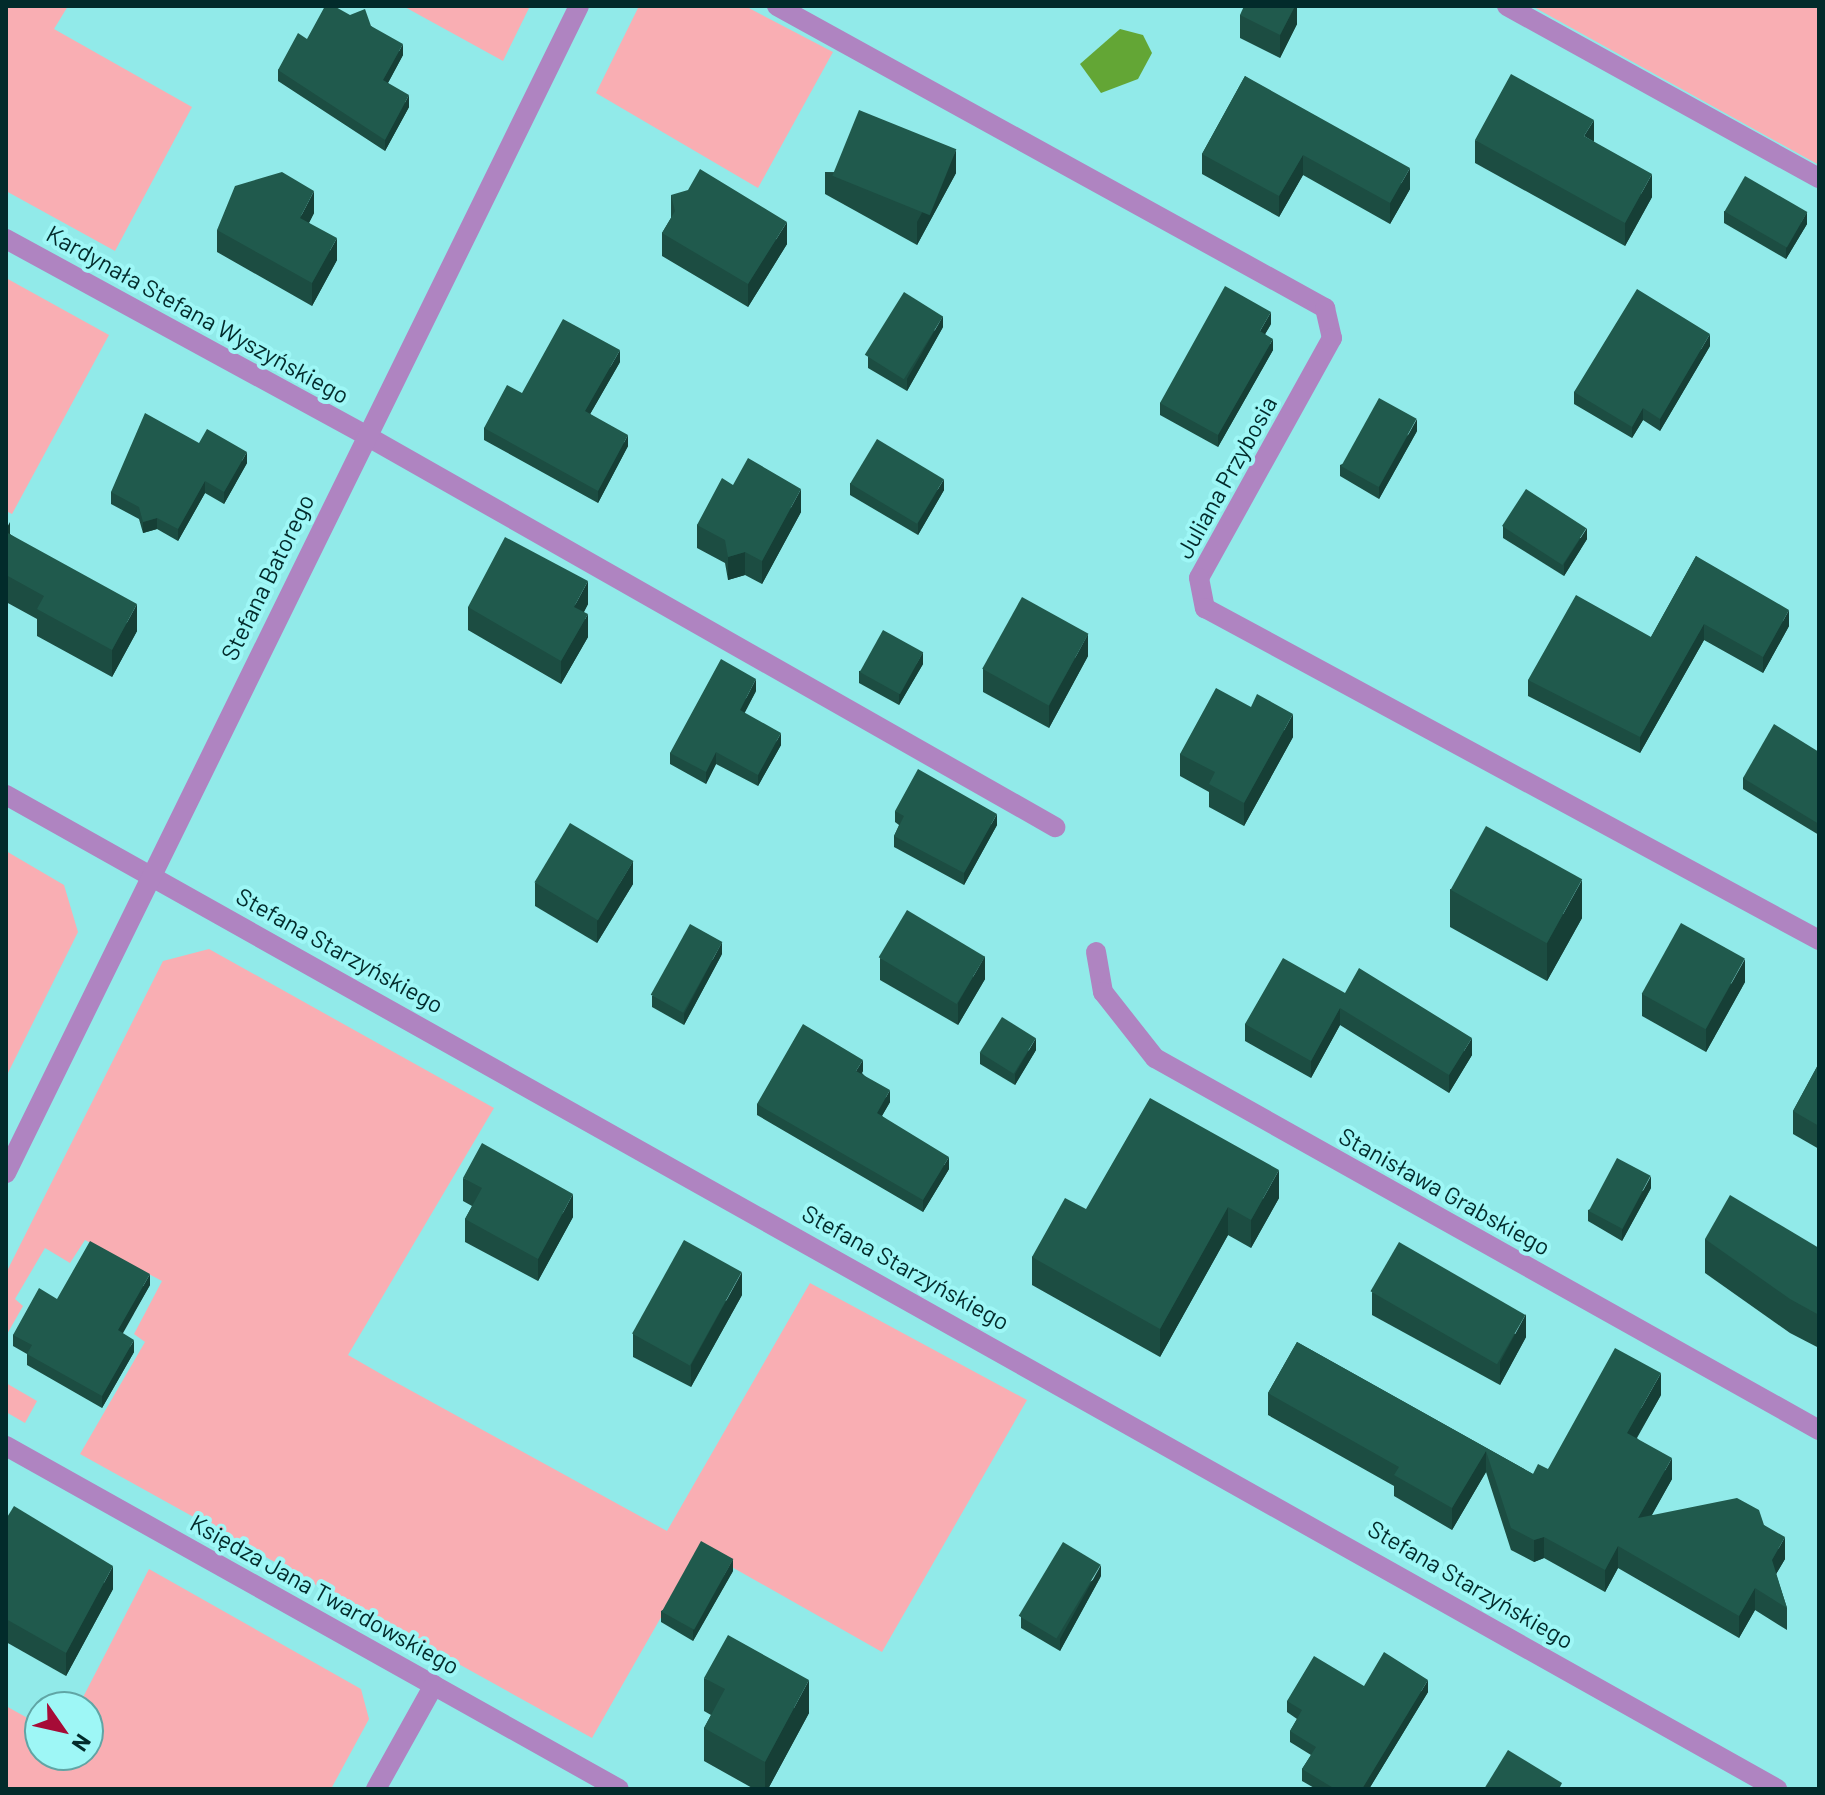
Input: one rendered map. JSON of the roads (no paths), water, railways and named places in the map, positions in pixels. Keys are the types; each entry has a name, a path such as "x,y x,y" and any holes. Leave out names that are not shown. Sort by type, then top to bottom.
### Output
{"street":[{"name":"Stefana Batorego","path":"6,1173 365,435 579,6"},
{"name":"Juliana Przybosia","path":"777,6 1325,308 1332,338 1199,578 1205,608 1819,940"},
{"path":"1507,6 1819,178"},
{"name":"Kardynała Stefana Wyszyńskiego","path":"6,239 365,435 1055,827"},
{"name":"Stefana Starzyńskiego","path":"6,795 1777,1789"},
{"name":"Stanisława Grabskiego","path":"1096,952 1103,992 1155,1058 1819,1430"},
{"name":"Księdza Jana Twardowskiego","path":"6,1446 619,1789"},
{"path":"376,1789 434,1685"}]}
